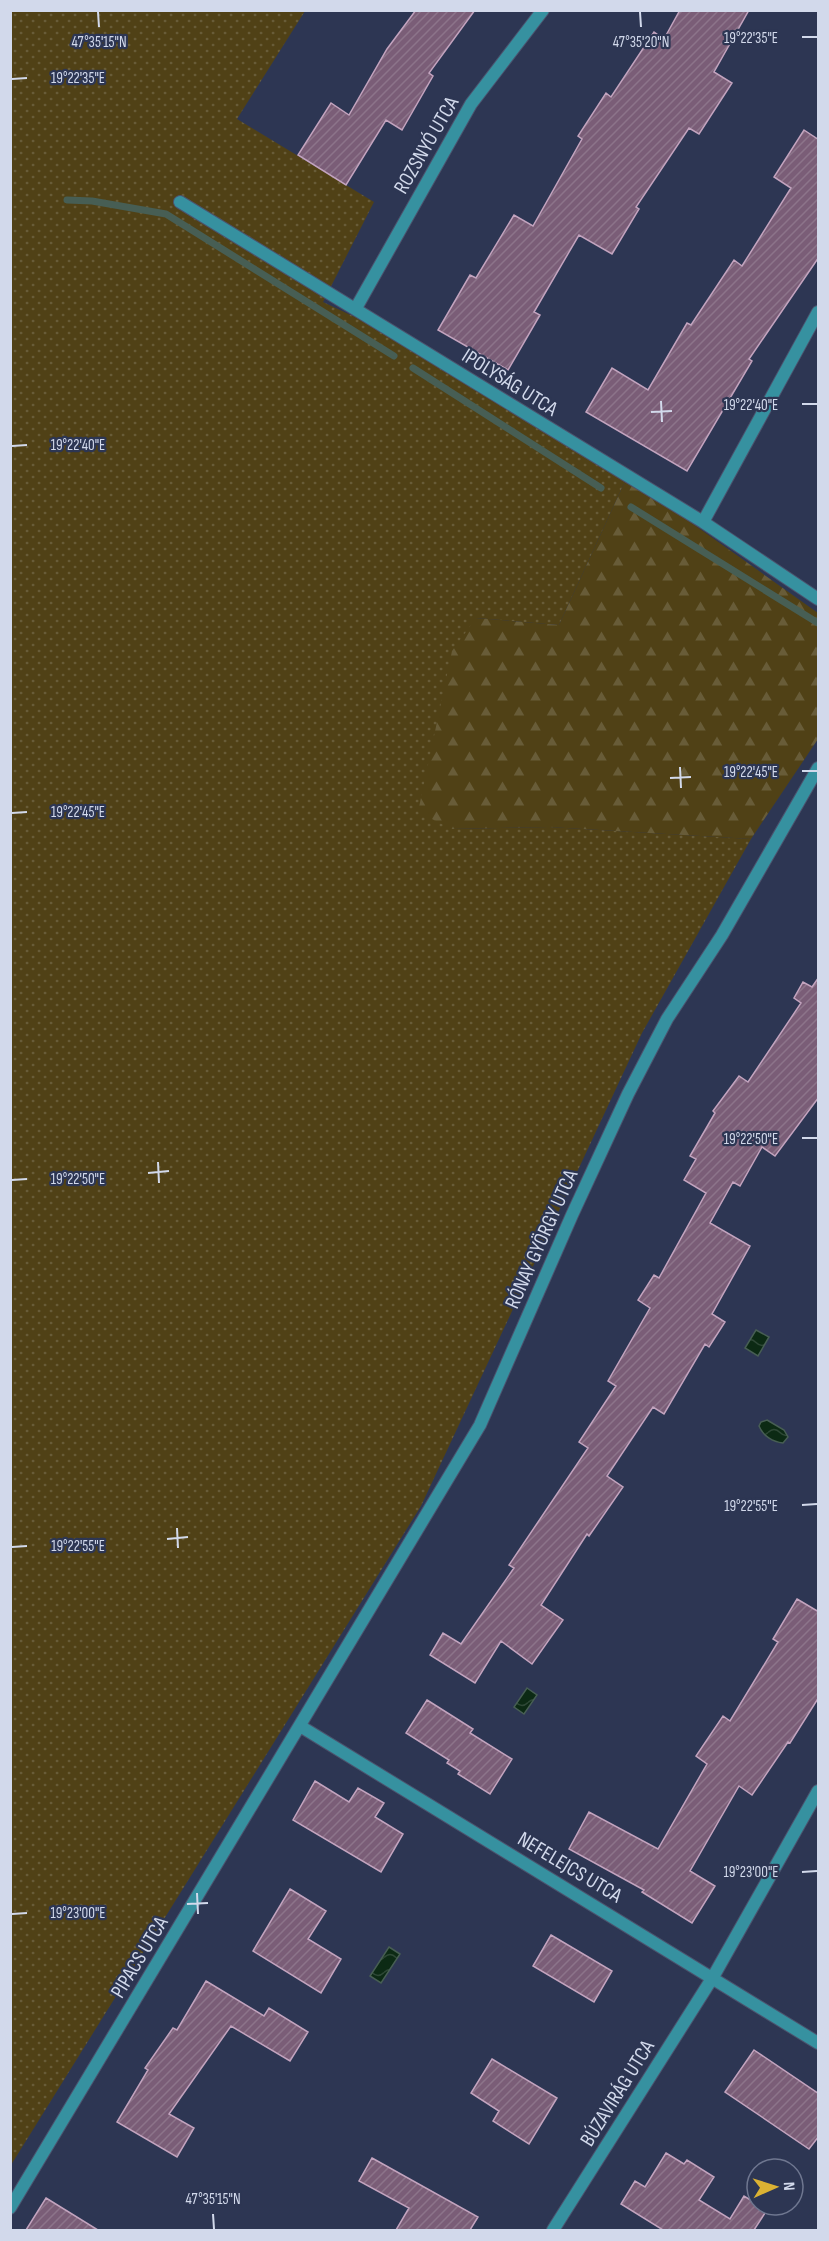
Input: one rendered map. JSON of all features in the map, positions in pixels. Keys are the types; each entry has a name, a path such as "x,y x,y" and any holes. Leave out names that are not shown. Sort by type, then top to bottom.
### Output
{"street":[{"name":"ROZSNYÓ UTCA","path":"356,308 471,104 543,10"},
{"name":"IPOLYSÁG UTCA","path":"180,202 356,308 617,471 704,522 819,599"},
{"path":"704,522 819,312"},
{"name":"RÓNAY GYÖRGY UTCA","path":"300,1726 480,1425 628,1094 667,1019 722,935 819,768"},
{"name":"NEFELEJCS UTCA","path":"300,1726 819,2043"},
{"name":"PIPACS UTCA","path":"10,2208 300,1726"},
{"name":"BÚZAVIRÁG UTCA","path":"553,2230 713,1977 819,1791"}],"green space":[{"path":"11,11 305,11 237,119 374,202 323,302 410,343 627,477 559,625 476,618 452,829 549,827 751,839 642,1033 421,1506 11,2165"},
{"path":"627,477 818,613 818,739 751,839 549,827 452,829 418,812 452,651 476,618 559,625"}],"water":[{"path":"756,1330 769,1337 758,1356 745,1348"},
{"path":"767,1420 784,1430 788,1437 783,1443 763,1433 759,1426 761,1422"},
{"path":"527,1688 537,1695 524,1714 514,1707"},
{"path":"389,1947 400,1954 381,1983 370,1976"}],"building":[{"path":"416,10 475,10 429,73 433,76 402,130 386,120 346,185 298,155 331,103 349,115 387,49"},
{"path":"680,10 749,10 714,72 732,83 699,134 689,128 636,207 639,209 612,254 579,235 534,312 540,315 508,370 438,330 470,275 476,278 514,215 533,226 582,139 578,136 606,93 611,97 654,32 664,39"},
{"path":"804,130 819,140 819,257 749,359 752,361 687,471 586,412 612,368 648,390 687,323 691,325 734,260 742,266 791,188 774,177"},
{"path":"819,977 819,1097 775,1156 762,1147 740,1186 733,1182 710,1223 750,1246 712,1314 725,1322 709,1347 705,1344 664,1414 653,1407 607,1476 623,1487 589,1536 587,1534 541,1605 563,1620 532,1664 501,1641 475,1683 430,1655 443,1633 461,1644 514,1568 509,1565 588,1448 579,1442 616,1386 608,1381 650,1308 638,1300 654,1275 659,1278 706,1193 684,1180 696,1159 690,1156 715,1113 713,1111 739,1076 748,1082 801,1003 794,998 803,982 812,987"},
{"path":"797,1599 819,1612 819,1697 790,1743 788,1742 752,1795 739,1786 690,1871 715,1886 692,1923 642,1892 644,1890 569,1849 589,1812 658,1849 707,1764 696,1756 723,1716 730,1721 778,1642 773,1639"},
{"path":"427,1700 473,1729 470,1733 512,1759 490,1794 458,1774 460,1771 447,1763 449,1760 406,1733"},
{"path":"315,1781 349,1802 358,1788 384,1803 375,1817 403,1834 381,1872 293,1820"},
{"path":"290,1889 326,1911 308,1939 341,1959 321,1993 253,1951"},
{"path":"551,1935 612,1971 594,2002 533,1966"},
{"path":"206,1981 264,2016 269,2008 308,2032 290,2061 231,2026 169,2114 194,2128 177,2157 117,2122 148,2070 145,2068 173,2028 177,2030"},
{"path":"754,2050 819,2094 819,2136 809,2149 725,2092"},
{"path":"492,2059 557,2098 529,2144 493,2121 499,2111 471,2093"},
{"path":"666,2153 684,2164 687,2160 714,2177 699,2200 730,2219 744,2196 745,2217 762,2217 754,2230 663,2230 621,2204 635,2181 645,2187"},
{"path":"372,2158 478,2217 470,2230 396,2230 409,2208 359,2181"},
{"path":"46,2198 98,2230 26,2230"}],"waterway":[{"path":"67,200 92,201 166,214 394,356"},
{"path":"413,368 601,488"},
{"path":"631,507 818,623"}]}
